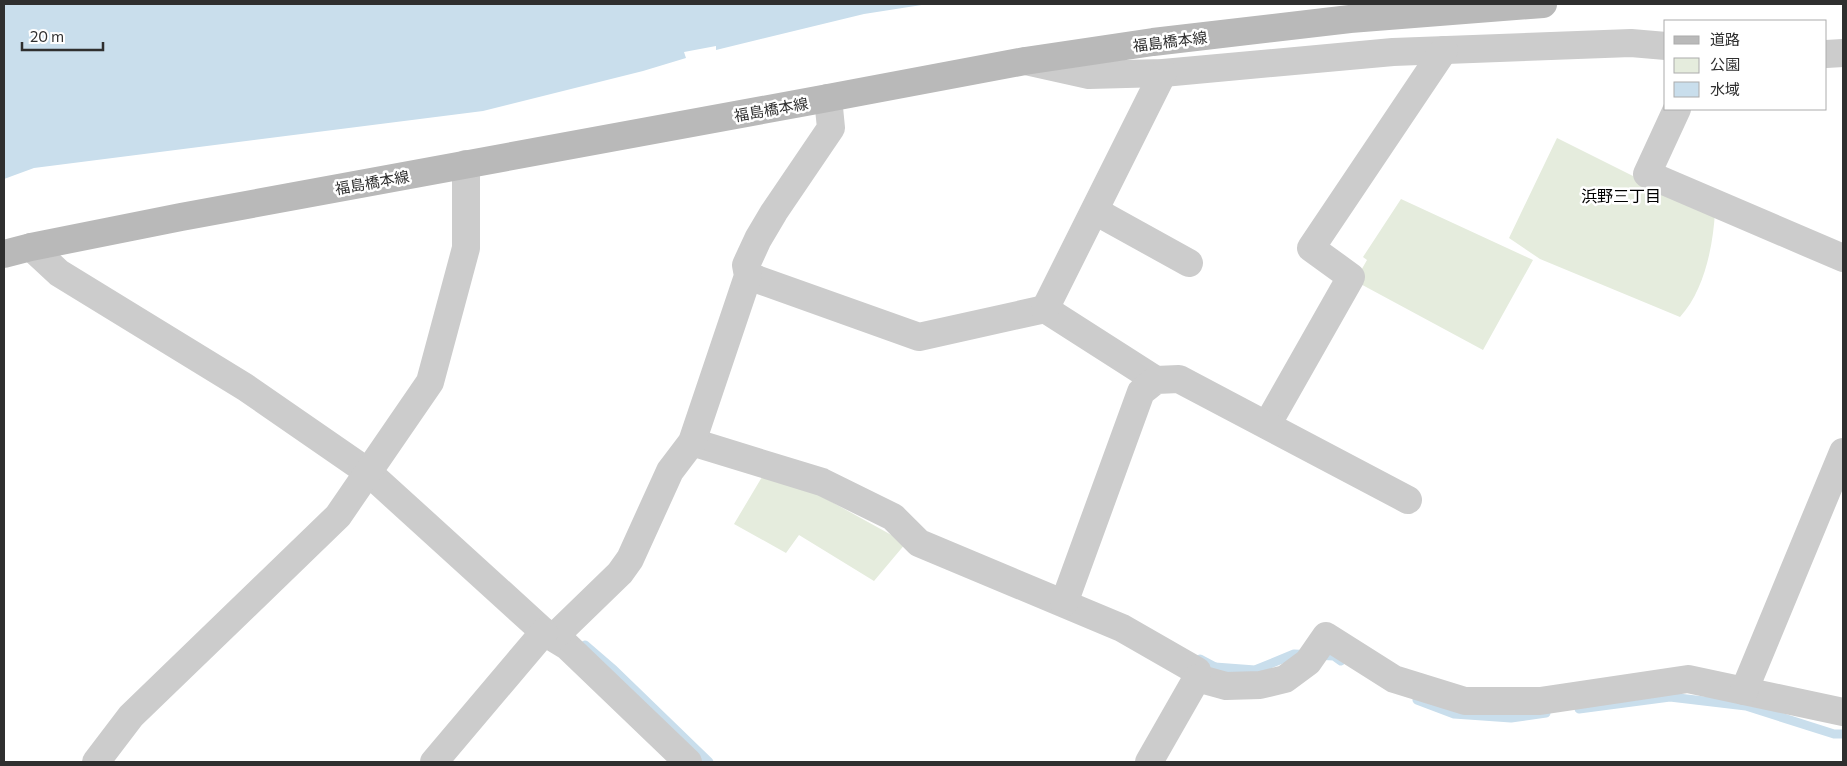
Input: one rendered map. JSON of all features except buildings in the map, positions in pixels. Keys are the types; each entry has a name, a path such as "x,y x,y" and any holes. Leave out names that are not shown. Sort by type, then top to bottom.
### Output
{"main road":[{"name":"福島橋本線","path":"4,254 30,247 181,217 1024,61 1153,42 1350,18 1544,4"}],"street":[{"path":"1024,61 1089,75 1163,73 1393,52 1630,43 1664,46"},
{"path":"1267,425 1351,277 1311,248 1444,50"},
{"path":"1827,54 1843,53"},
{"path":"1045,309 1163,73"},
{"path":"434,762 549,634 620,573 630,559 670,470 692,442 748,276 746,265 758,239 831,128 828,98"},
{"path":"1677,110 1647,174 1843,258"},
{"path":"96,762 131,716 338,516 430,382 466,248 466,164"},
{"path":"1095,210 1189,263"},
{"path":"30,247 60,273 245,387 368,472 549,634 567,646 688,762"},
{"path":"748,276 918,337 1045,309 1156,380 1179,379 1408,500"},
{"path":"1066,598 1141,392 1156,380"},
{"path":"692,442 822,482 893,517 919,543 1066,598 1197,671 1203,679 1226,686 1260,685 1285,679 1312,656 1326,636 1394,679 1465,701 1540,701 1688,679 1843,712"},
{"path":"1744,691 1843,452"},
{"path":"1149,762 1203,679"}],"green space":[{"path":"1557,138 1639,179 1715,212 1706,268 1695,295 1680,317 1540,259 1509,238"},
{"path":"1401,199 1533,260 1483,350 1355,281 1367,260 1363,257"},
{"path":"762,477 819,495 906,543 874,581 799,535 786,553 734,524"}],"water":[{"path":"4,4 928,4 864,14 716,50 716,46 684,52 686,58 643,71 483,111 34,168 4,179"}],"waterway":[{"path":"585,645 614,670 709,762"},
{"path":"1212,672 1215,667 1255,670 1294,654 1334,656 1341,661"},
{"path":"1200,659 1215,667"},
{"path":"1579,709 1670,697 1746,706 1834,734 1843,734"},
{"path":"1417,700 1454,714 1511,718 1546,713"}],"district":[{"name":"浜野三丁目","path":"1621,195"}]}
